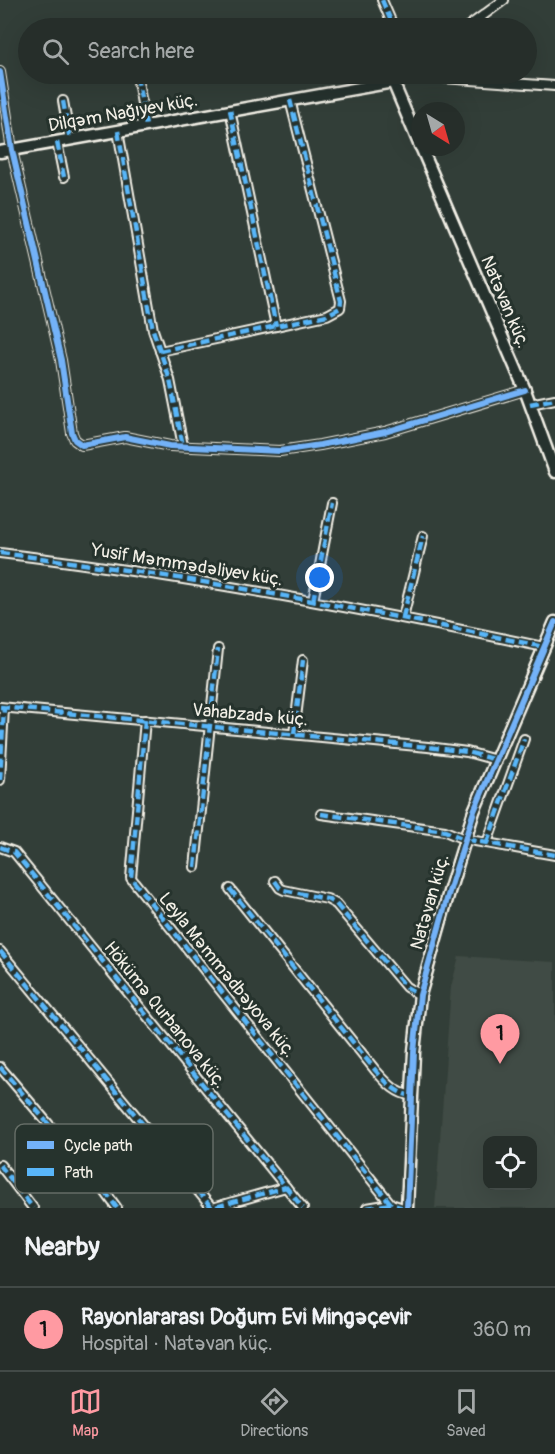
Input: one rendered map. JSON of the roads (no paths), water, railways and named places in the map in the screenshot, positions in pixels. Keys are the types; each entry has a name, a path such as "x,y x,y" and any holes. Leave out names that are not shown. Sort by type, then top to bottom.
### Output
{"street":[{"path":"382,0 390,18"},
{"path":"480,18 504,0"},
{"path":"0,72 12,150 61,360 72,433 75,440 82,445 125,436 183,446 280,451 385,432 525,390"},
{"path":"138,84 146,126"},
{"name":"Dilqəm Nağıyev küç.","path":"0,152 382,84"},
{"name":"Natəvan küç.","path":"394,84 411,125"},
{"path":"532,84 555,86"},
{"path":"160,351 335,312 340,308 341,301 290,100"},
{"path":"63,101 70,140"},
{"path":"230,111 276,326"},
{"path":"118,131 153,330 170,381 183,446"},
{"path":"57,142 64,177"},
{"name":"Natəvan küç.","path":"424,156 525,390 555,472"},
{"path":"530,404 555,399"},
{"path":"313,601 332,503"},
{"path":"403,617 423,537"},
{"name":"Yusif Məmmədəliyev küç.","path":"0,553 63,560 313,601 403,617 544,647"},
{"name":"Natəvan küç.","path":"407,1208 414,1042 420,995 464,839 555,622"},
{"path":"195,867 218,649"},
{"path":"294,734 303,660"},
{"path":"0,780 2,708"},
{"name":"Vahabzadə küç.","path":"2,708 438,748 496,760"},
{"name":"Leyla Məmmədbəyova küç.","path":"145,720 131,878 391,1204"},
{"path":"487,843 524,739"},
{"path":"321,814 445,831 464,839 555,855"},
{"name":"Hökümə Qurbanova küç.","path":"0,847 14,852 303,1208"},
{"path":"275,881 279,888 327,899 336,904 406,987 420,995"},
{"path":"230,889 376,1071 393,1088 402,1094 412,1096"},
{"path":"0,951 143,1124"},
{"path":"0,1066 49,1124"},
{"path":"0,1165 15,1185"},
{"path":"200,1193 212,1208 286,1187"},
{"path":"21,1193 33,1208"},
{"path":"106,1193 117,1208"},
{"path":"367,1208 391,1204 403,1208"}],"place":[{"name":"Rayonlararası Doğum Evi Mingəçevir","path":"500,1064"}]}
